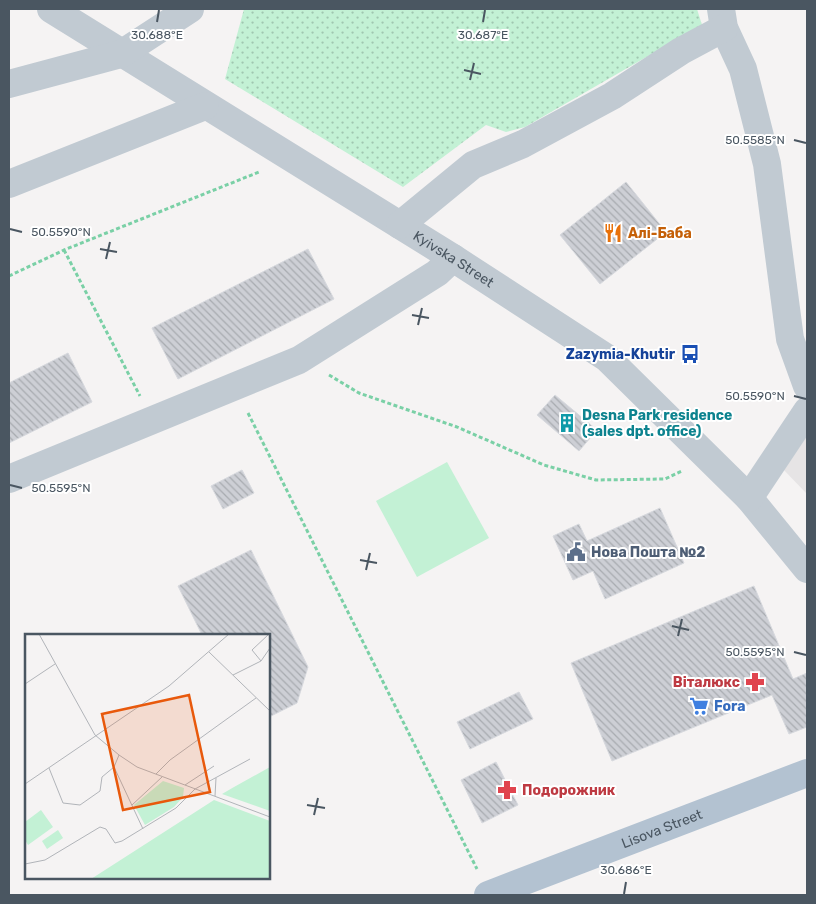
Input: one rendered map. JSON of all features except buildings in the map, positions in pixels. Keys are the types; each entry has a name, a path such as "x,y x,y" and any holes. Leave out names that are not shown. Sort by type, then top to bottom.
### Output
{"main road":[{"name":"Lisova Street","path":"489,895 807,773"}],"street":[{"name":"Kyivska Street","path":"51,9 453,258 607,358 749,498 807,569"},
{"path":"9,84 122,54 190,9"},
{"path":"400,226 473,165 524,144 612,96 681,51 722,18 743,69 767,164 790,338 807,386"},
{"path":"9,184 205,106"},
{"path":"9,479 300,360 437,273 453,258"},
{"path":"749,498 807,411"}],"path":[{"path":"9,276 64,250 291,157"},
{"path":"64,250 153,421"},
{"path":"300,360 359,393 457,427 544,465 596,480 665,479 684,471"},
{"path":"235,387 489,895"}],"shaded area":[{"path":"807,435 807,494 782,468"}],"green space":[{"path":"244,9 697,9 702,25 525,127 506,132 486,125 403,187 225,79"},
{"path":"447,462 489,538 417,577 376,501"}],"place":[{"name":"Алі-Баба","path":"613,233"},
{"name":"Zazymia-Khutir","path":"690,354"},
{"name":"Desna Park residence (sales dpt. office)","path":"567,423"},
{"name":"Нова Пошта №2","path":"576,552"},
{"name":"Віталюкс","path":"755,682"},
{"name":"Fora","path":"699,706"},
{"name":"Подорожник","path":"507,790"}]}
